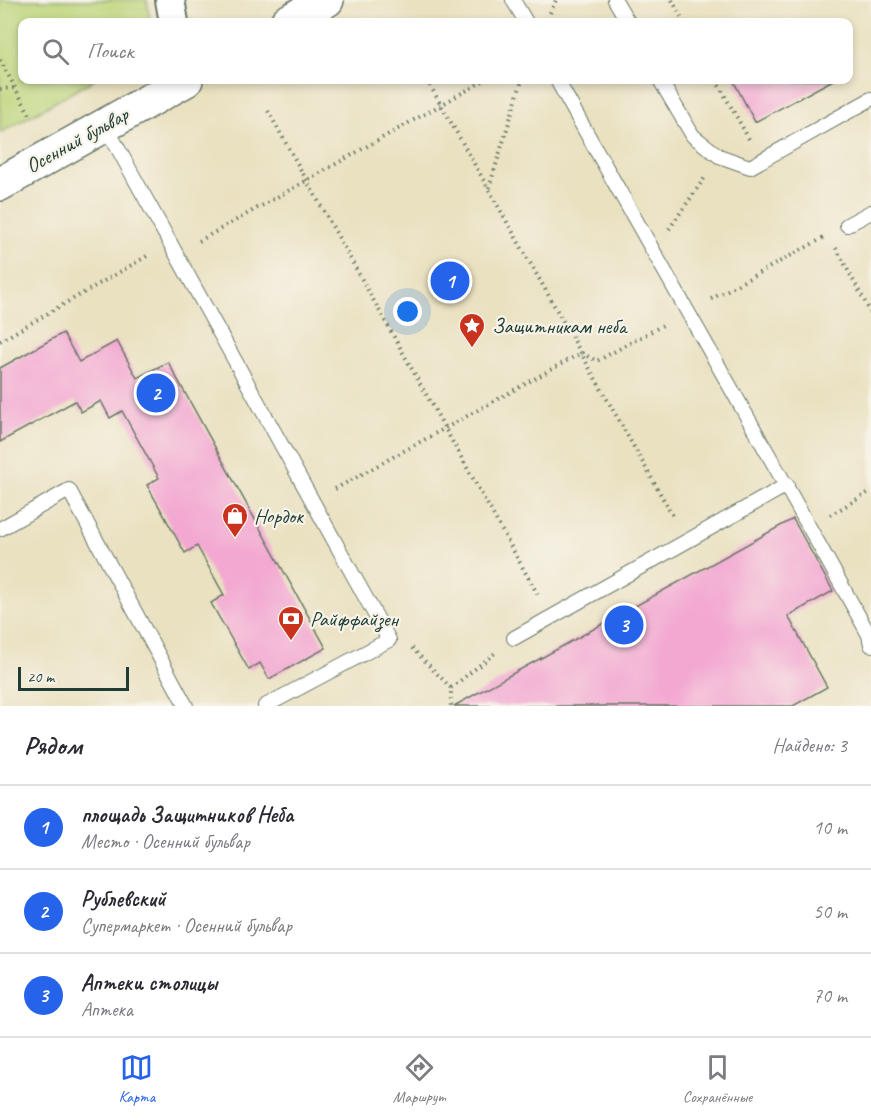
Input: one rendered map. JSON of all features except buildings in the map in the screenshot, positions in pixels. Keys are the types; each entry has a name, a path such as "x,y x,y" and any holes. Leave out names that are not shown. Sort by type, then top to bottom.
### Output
{"street":[{"path":"170,0 173,18"},
{"path":"294,18 327,0"},
{"path":"110,122 153,84"},
{"name":"Осенний бульвар","path":"0,184 179,84"}],"lane":[{"path":"513,0 524,18"},
{"path":"615,0 626,18"},
{"path":"559,84 787,485 869,635 871,645"},
{"path":"662,84 693,136 720,156 750,167 871,99"},
{"path":"110,122 389,640 265,706"},
{"path":"847,225 871,212"},
{"path":"514,638 787,485"},
{"path":"0,529 69,490 186,706"}],"path":[{"path":"672,0 682,18"},
{"path":"0,60 30,115"},
{"path":"429,84 674,518"},
{"path":"196,243 478,84"},
{"path":"489,188 521,84"},
{"path":"718,84 761,160"},
{"path":"0,89 15,88"},
{"path":"268,111 537,594"},
{"path":"653,252 720,156"},
{"path":"581,353 597,361 847,225"},
{"path":"829,235 871,313"},
{"path":"0,341 150,255"},
{"path":"332,490 581,353"},
{"path":"810,527 871,491"},
{"path":"451,688 514,638"},
{"path":"406,641 451,688 451,706"}],"green space":[{"path":"0,0 147,0 149,18 18,18 18,84 87,84 0,133"}],"place":[{"name":"площадь Защитников Неба","path":"450,281"},
{"name":"Защитникам неба","path":"472,349"},
{"name":"Рублевский","path":"156,393"},
{"name":"Нордок","path":"235,539"},
{"name":"Аптеки столицы","path":"624,625"},
{"name":"Райффайзен","path":"291,642"}]}
